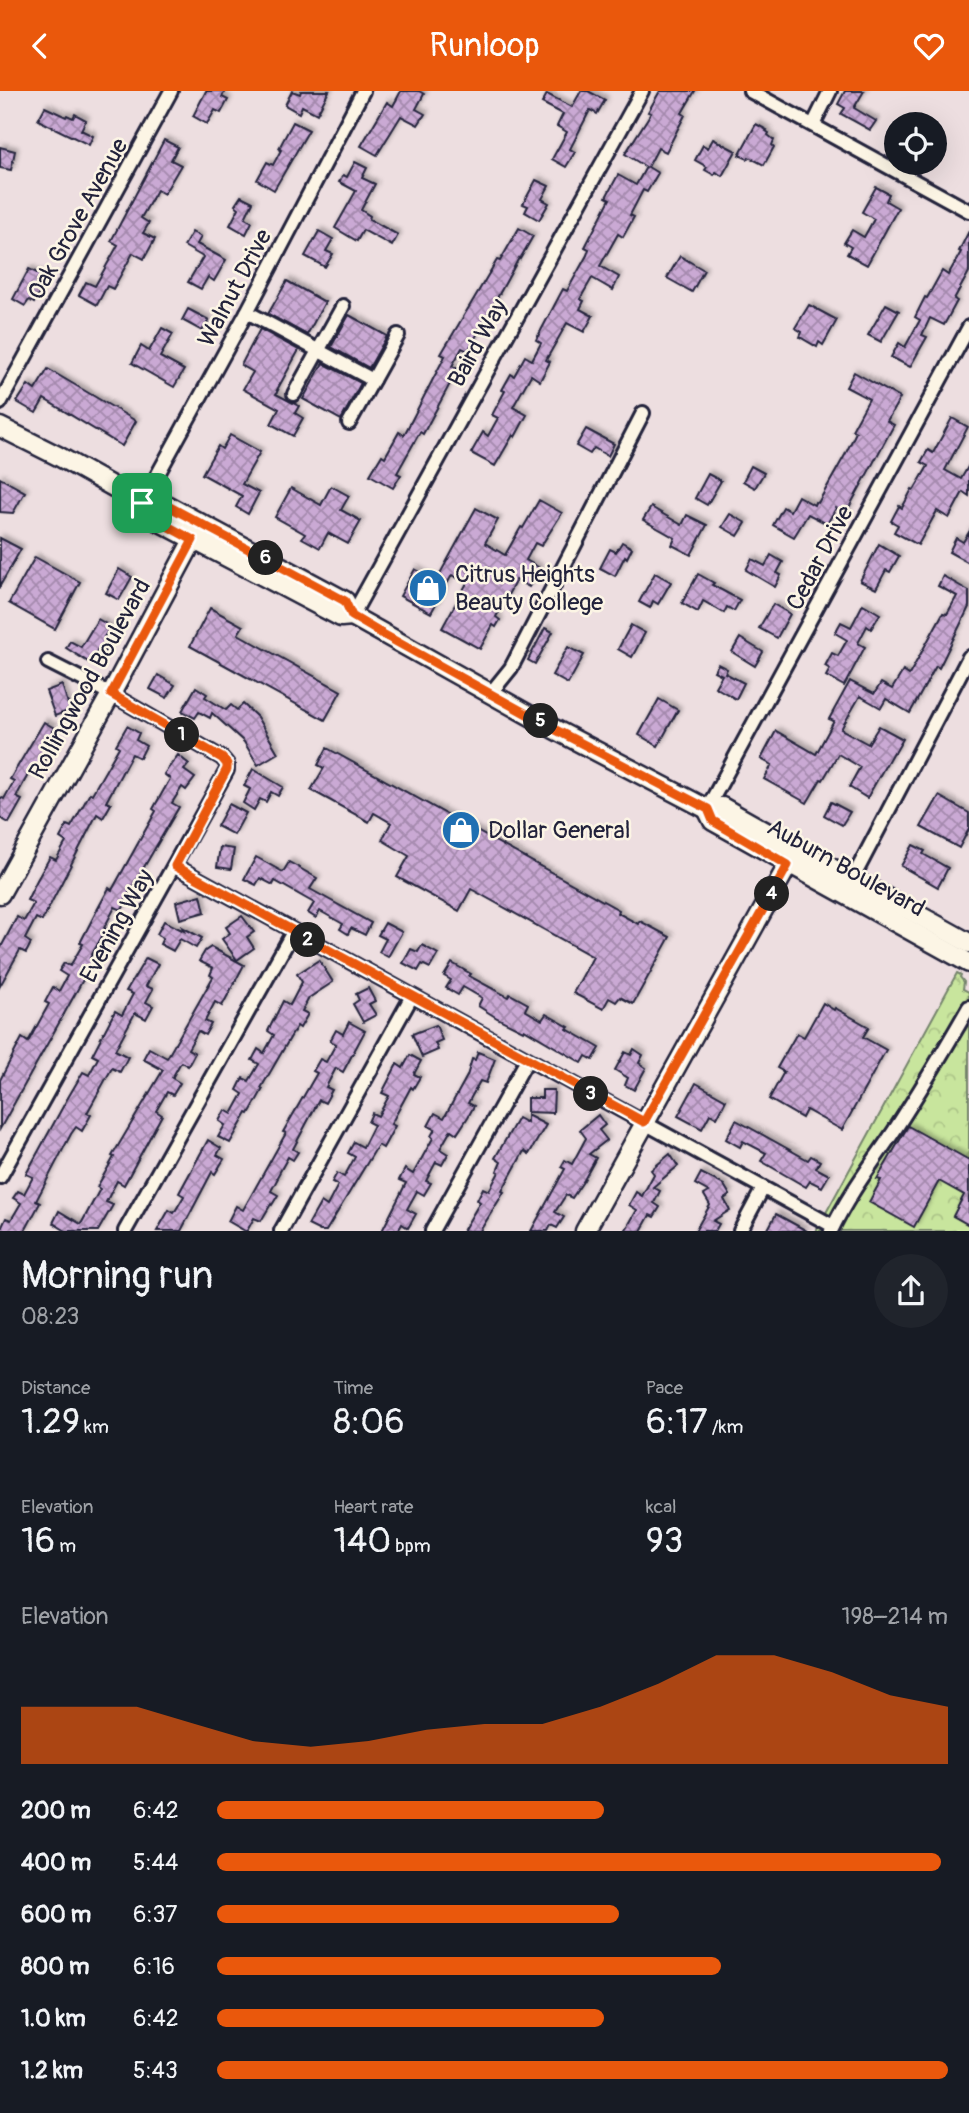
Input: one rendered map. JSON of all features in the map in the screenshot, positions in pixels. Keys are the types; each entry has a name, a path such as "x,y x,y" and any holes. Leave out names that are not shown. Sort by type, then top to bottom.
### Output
{"main road":[{"name":"Auburn Boulevard","path":"0,427 142,503 147,515 197,532 345,601 352,616 491,694 708,809 722,807 969,943"},
{"name":"Rollingwood Boulevard","path":"0,894 197,532"},
{"name":"Auburn Boulevard","path":"708,809 713,821 969,963"},
{"path":"585,1231 788,865"}],"street":[{"name":"Oak Grove Avenue","path":"0,403 171,91"},
{"name":"Walnut Drive","path":"142,503 247,312 363,91"},
{"name":"Baird Way","path":"352,616 642,91"},
{"path":"750,91 969,212"},
{"path":"813,125 830,91"},
{"path":"294,394 343,306"},
{"path":"247,312 373,380"},
{"name":"Cedar Drive","path":"708,809 969,327"},
{"path":"349,423 398,335"},
{"path":"491,694 511,668 643,413"},
{"path":"853,878 969,657"},
{"name":"Evening Way","path":"0,1177 227,769 222,758 111,694 48,662"},
{"path":"175,866 644,1122 832,1228 852,1191 929,1076 969,1007"},
{"path":"125,1231 293,932"},
{"path":"281,1231 412,996"},
{"path":"432,1231 527,1060"},
{"path":"740,1231 763,1188"}],"green space":[{"path":"957,973 964,982 963,989 969,992 969,1231 816,1231"}],"building":[{"path":"206,91 225,91 222,97 228,100 221,113 215,110 207,124 193,116"},
{"path":"292,91 300,94 301,91 329,91 317,114 302,106 299,113 285,105"},
{"path":"401,91 419,91 424,94 416,109 425,114 418,125 401,116 377,155 361,146 387,102 393,106"},
{"path":"581,91 588,91 605,100 597,114 590,110 570,149 575,152 566,167 552,159 567,132 557,126 563,114 542,103 547,94 572,107"},
{"path":"660,91 695,91 682,113 685,115 666,152 658,148 648,167 658,173 647,192 643,190 630,215 634,217 623,237 618,234 600,266 619,277 613,290 592,278 580,299 584,301 580,309 593,316 584,332 567,323 546,360 550,362 540,381 531,375 513,407 527,415 495,466 471,453 483,432 488,436 498,418 492,415 511,374 514,376 525,356 532,360 541,343 536,340 563,289 567,291 587,255 589,249 585,247 610,199 606,197 618,175 636,185 646,167 625,154 651,113 648,112"},
{"path":"845,91 864,91 854,108 876,121 870,130 841,114 845,108 838,104"},
{"path":"45,107 66,117 67,115 73,118 75,114 86,120 81,130 93,136 89,145 38,120"},
{"path":"293,122 309,130 274,190 257,180 267,162 273,165"},
{"path":"756,124 767,130 774,140 774,147 764,165 739,155"},
{"path":"713,139 736,151 722,176 705,170 707,167 695,160 703,145 708,148"},
{"path":"164,140 178,147 171,160 181,165 164,194 157,190 141,218 149,223 143,233 155,239 144,259 133,253 113,289 107,286 97,305 79,295 86,282 95,286 118,245 111,241"},
{"path":"0,147 15,151 11,170 0,168"},
{"path":"355,162 367,168 362,178 375,184 361,210 370,216 369,219 398,235 392,246 363,230 357,241 335,228 356,191 339,182 343,175 347,177"},
{"path":"536,180 549,186 542,199 549,203 539,220 525,212 528,206 523,204"},
{"path":"876,187 889,194 886,201 898,208 867,265 847,254 851,247 844,243 852,230 864,237 874,219 862,212"},
{"path":"241,196 253,202 245,218 252,222 246,234 230,225 239,208 235,205"},
{"path":"519,228 533,236 468,351 462,348 452,366 458,369 423,434 420,432 397,473 401,475 393,488 370,475 382,455 385,457 399,432 404,435 445,356 441,354"},
{"path":"319,231 333,239 326,251 333,254 325,267 305,256"},
{"path":"969,231 969,272 954,299 957,301 944,325 930,318 922,335 927,337 910,367 891,357 899,343 905,347 920,320 915,317 925,297 927,298 942,271 948,275"},
{"path":"192,232 201,237 197,244 226,260 214,281 208,277 201,289 188,282 203,257 184,246"},
{"path":"680,256 704,270 692,292 667,278"},
{"path":"29,269 41,275 33,289 40,292 34,303 29,300 25,306 13,299"},
{"path":"287,281 325,302 307,335 268,314"},
{"path":"886,304 899,311 881,342 868,335"},
{"path":"809,305 837,320 823,345 819,342 817,347 800,337 802,332 795,328"},
{"path":"188,309 209,320 202,331 182,320"},
{"path":"349,315 387,336 369,368 331,347"},
{"path":"162,328 173,334 160,357 184,370 174,387 132,363 141,346 149,351"},
{"path":"260,329 299,350 276,394 299,406 295,413 303,418 293,436 271,424 279,409 243,389 253,372 241,365"},
{"path":"323,363 361,383 341,420 303,399"},
{"path":"48,369 136,421 122,446 44,399 36,413 17,402 28,385 35,390"},
{"path":"854,372 900,398 887,421 894,425 846,513 836,508 827,524 808,514 794,537 773,525 783,507 790,511 798,496 814,505 815,502 818,503 845,455 856,432 852,430 869,399 846,387"},
{"path":"952,418 968,427 945,470 961,479 969,465 969,496 963,492 949,518 937,511 918,545 894,532 898,525 891,521 928,466 921,462 928,450 933,453"},
{"path":"586,429 614,444 608,456 594,448 590,454 576,446"},
{"path":"230,435 260,452 242,484 259,493 248,514 236,507 242,496 202,474 218,446 222,449"},
{"path":"751,466 764,473 755,488 743,481"},
{"path":"708,474 721,481 707,505 695,498"},
{"path":"0,478 25,492 13,513 0,512"},
{"path":"331,486 349,496 341,510 361,521 348,544 328,533 320,548 302,538 305,534 275,517 291,488 321,505"},
{"path":"539,500 562,513 541,546 535,543 526,560 540,568 529,587 516,580 496,617 500,620 496,627 493,625 480,649 442,628 467,583 452,575 431,613 400,596 415,569 436,581 476,508 498,520 485,543 505,555"},
{"path":"651,507 682,525 687,515 707,525 691,555 672,545 675,538 643,520"},
{"path":"730,514 746,523 738,536 722,527"},
{"path":"969,532 969,563 949,552 956,538 963,542"},
{"path":"0,538 21,549 0,586"},
{"path":"622,542 632,548 615,576 600,568 610,549 616,552"},
{"path":"879,544 899,556 890,572 886,570 876,589 860,581"},
{"path":"771,555 783,562 777,573 781,575 775,587 746,570 752,559 765,566"},
{"path":"35,557 80,582 55,629 9,603"},
{"path":"119,569 132,577 119,600 106,593"},
{"path":"655,573 671,582 658,604 653,601 650,608 639,602"},
{"path":"698,574 740,600 734,611 727,607 724,613 703,601 698,612 682,603"},
{"path":"943,576 969,591 969,607 939,668 936,666 910,713 886,699 881,708 860,696 841,729 868,744 879,726 903,739 867,798 849,787 860,767 838,754 807,803 764,779 772,765 761,759 776,731 816,754 834,721 829,719 850,681 874,694 881,683 892,689 903,671 909,675 943,613 947,614 957,596 938,586"},
{"path":"773,604 790,614 777,638 759,628"},
{"path":"863,604 880,614 871,629 867,626 858,643 865,647 844,686 826,676 830,669 825,666 832,653 838,656 847,640 835,633 841,622 851,627"},
{"path":"210,608 243,626 238,634 341,691 325,720 190,646"},
{"path":"98,619 111,627 104,637 111,641 104,652 98,649 90,663 66,648 70,641 81,647"},
{"path":"631,625 645,633 632,657 618,649"},
{"path":"545,628 553,632 535,664 528,660"},
{"path":"740,638 763,652 755,666 732,652"},
{"path":"568,647 584,655 568,684 552,675"},
{"path":"718,664 727,669 725,673 744,683 736,699 715,687 722,675 714,671"},
{"path":"158,675 175,685 167,698 150,689"},
{"path":"62,685 70,710 55,716 46,691"},
{"path":"196,687 207,694 205,697 226,710 231,705 237,710 243,704 257,717 278,753 258,765 244,742 212,713 210,718 199,712 195,718 182,711"},
{"path":"659,699 678,710 658,746 639,735"},
{"path":"44,722 54,728 51,734 56,737 36,777 29,773 16,797 22,800 9,823 0,818 0,797 4,799 14,781 10,779"},
{"path":"127,726 139,733 136,740 146,746 140,758 132,754 106,802 111,804 103,818 97,814 42,921 36,918 25,939 31,943 26,953 20,950 0,986 0,949 17,917 24,921 34,903 27,900 37,880 50,857 56,860 66,842 60,838 67,825 71,827 90,793 92,794 119,747 116,745"},
{"path":"327,748 619,910 618,913 670,937 633,1004 620,997 616,1002 609,998 603,1009 573,993 593,957 471,889 459,911 397,877 409,856 382,840 391,823 374,813 369,822 311,790 324,768 318,765"},
{"path":"178,755 189,764 184,770 195,778 186,790 182,787 172,803 179,807 126,898 128,899 122,910 115,907 90,958 94,960 0,1129 0,1080 22,1038 28,1042 49,1004 45,1002 53,987 59,991 67,976 59,971 64,963 70,966 83,944 80,943 109,888 112,890 156,811 153,809 170,779 164,774"},
{"path":"253,769 283,787 278,796 271,792 266,802 260,799 254,810 243,803 250,789 244,786"},
{"path":"939,796 969,813 969,829 959,848 921,827"},
{"path":"831,802 850,812 842,825 824,815"},
{"path":"229,804 246,813 234,835 217,826"},
{"path":"913,845 948,868 938,887 901,866"},
{"path":"220,847 234,849 231,869 217,867"},
{"path":"256,857 283,872 289,862 317,878 310,889 371,923 365,935 351,928 348,934 340,929 343,924 320,911 316,918 308,913 314,903 275,881 273,885 260,878 256,885 244,879"},
{"path":"201,895 205,912 180,919 176,902"},
{"path":"242,916 254,932 247,937 254,948 237,960 222,939 230,933 226,927"},
{"path":"164,921 202,938 196,948 180,939 173,951 160,944 163,938 157,934"},
{"path":"385,923 402,932 388,957 379,952 386,939 378,935"},
{"path":"422,945 438,954 430,968 422,964 418,971 403,963 411,949 418,952"},
{"path":"211,947 244,965 222,1006 215,1002 205,1021 211,1024 205,1035 198,1031 188,1049 195,1053 188,1066 181,1062 172,1078 180,1083 173,1095 167,1092 156,1111 162,1115 124,1185 117,1181 106,1202 113,1205 98,1231 66,1231 53,1223 59,1211 81,1224 100,1189 97,1187 114,1157 112,1156 163,1070 143,1059 149,1048 167,1058 213,977 210,975 213,968 199,961"},
{"path":"146,958 158,964 146,986 153,989 146,1002 153,1006 146,1019 135,1013 115,1050 128,1057 120,1072 112,1068 87,1113 91,1115 82,1131 76,1127 71,1134 36,1201 40,1203 25,1231 0,1231 6,1218 11,1220 21,1203 13,1198 18,1191 24,1194 33,1177 26,1174 66,1101 83,1072 89,1075 98,1058 92,1055 115,1011 122,1015 133,994 126,991"},
{"path":"319,960 333,982 309,998 302,1011 308,1014 300,1028 297,1026 230,1143 218,1137 225,1125 219,1121 225,1110 232,1114 243,1094 237,1090 243,1078 249,1081 259,1064 252,1060 258,1049 264,1053 274,1035 268,1031 283,1001 290,1005 302,982 297,974"},
{"path":"452,963 471,974 469,976 508,997 510,994 528,1004 525,1010 542,1020 546,1014 600,1048 593,1060 586,1056 582,1063 524,1029 523,1031 497,1018 478,1006 482,998 463,987 458,995 446,988 451,980 444,976"},
{"path":"368,988 375,1001 369,1004 376,1015 363,1022 353,1004 359,1000 356,994"},
{"path":"823,1003 869,1027 863,1037 886,1050 842,1130 806,1110 802,1118 769,1099 784,1072 777,1068 797,1033 804,1037"},
{"path":"349,1022 365,1031 343,1072 336,1068 326,1087 332,1090 325,1103 319,1100 293,1149 298,1152 293,1160 288,1157 277,1177 271,1191 278,1195 272,1205 261,1221 254,1218 245,1231 228,1221 236,1206 243,1210 317,1073 313,1071 320,1059 326,1062 336,1044 330,1041 336,1030 343,1034"},
{"path":"436,1025 442,1040 435,1043 438,1050 422,1057 412,1034"},
{"path":"634,1049 643,1055 639,1063 646,1068 634,1090 625,1085 628,1078 615,1070 625,1052 631,1055"},
{"path":"478,1052 495,1059 486,1083 480,1081 468,1103 474,1106 457,1134 451,1130 440,1149 448,1154 442,1165 436,1162 426,1181 431,1183 424,1195 417,1191 407,1209 416,1214 408,1228 402,1224 398,1231 382,1231 406,1183 399,1180 405,1169 413,1174 433,1138 431,1136 435,1129 428,1126 435,1113 444,1118 467,1076 472,1059 475,1060"},
{"path":"410,1055 421,1061 414,1074 420,1077 413,1089 411,1087 391,1124 395,1126 383,1148 378,1145 326,1231 308,1225 321,1202 327,1206 338,1185 332,1182 337,1173 344,1177 355,1157 348,1153 354,1142 363,1147 374,1125 368,1122 372,1113 378,1116 389,1096 382,1093 397,1064 403,1068"},
{"path":"696,1083 726,1100 717,1118 710,1114 702,1129 678,1116"},
{"path":"542,1090 554,1090 553,1113 527,1112 527,1098 542,1098"},
{"path":"527,1115 546,1125 529,1154 524,1151 502,1191 504,1192 480,1231 463,1231 480,1202 477,1200 483,1188 489,1191 499,1172 497,1171 501,1162 495,1158 518,1118 527,1123"},
{"path":"598,1115 605,1125 599,1130 607,1140 589,1154 596,1158 584,1180 572,1198 566,1195 555,1212 564,1217 557,1228 551,1225 548,1231 531,1231 565,1169 561,1167 565,1160 572,1164 586,1138 580,1130"},
{"path":"736,1120 808,1160 811,1156 820,1161 816,1168 829,1175 822,1187 810,1181 806,1187 761,1161 766,1153 743,1141 740,1147 726,1139"},
{"path":"908,1126 969,1160 969,1225 953,1216 964,1195 939,1181 914,1227 869,1202 881,1180 877,1179"},
{"path":"208,1140 221,1148 217,1155 224,1159 215,1174 212,1172 181,1231 157,1231 169,1210 174,1213 184,1196 179,1193"},
{"path":"670,1154 678,1166 653,1187 660,1191 654,1203 660,1207 654,1217 650,1215 641,1231 625,1231 637,1210 629,1205 636,1192 642,1196 654,1174 651,1170"},
{"path":"701,1173 724,1185 730,1195 724,1199 730,1210 713,1221 719,1224 715,1231 695,1231 710,1205 704,1195 709,1192 695,1184"},
{"path":"776,1214 807,1231 767,1231"}],"place":[{"name":"Citrus Heights Beauty College","path":"428,588"},
{"name":"Dollar General","path":"461,830"}],"route":[{"path":"155,499 345,601 352,616 554,729 708,809 713,821 788,865 644,1122 175,866 227,769 227,764 222,758 111,694 193,540 147,515 142,503 155,499"}]}
